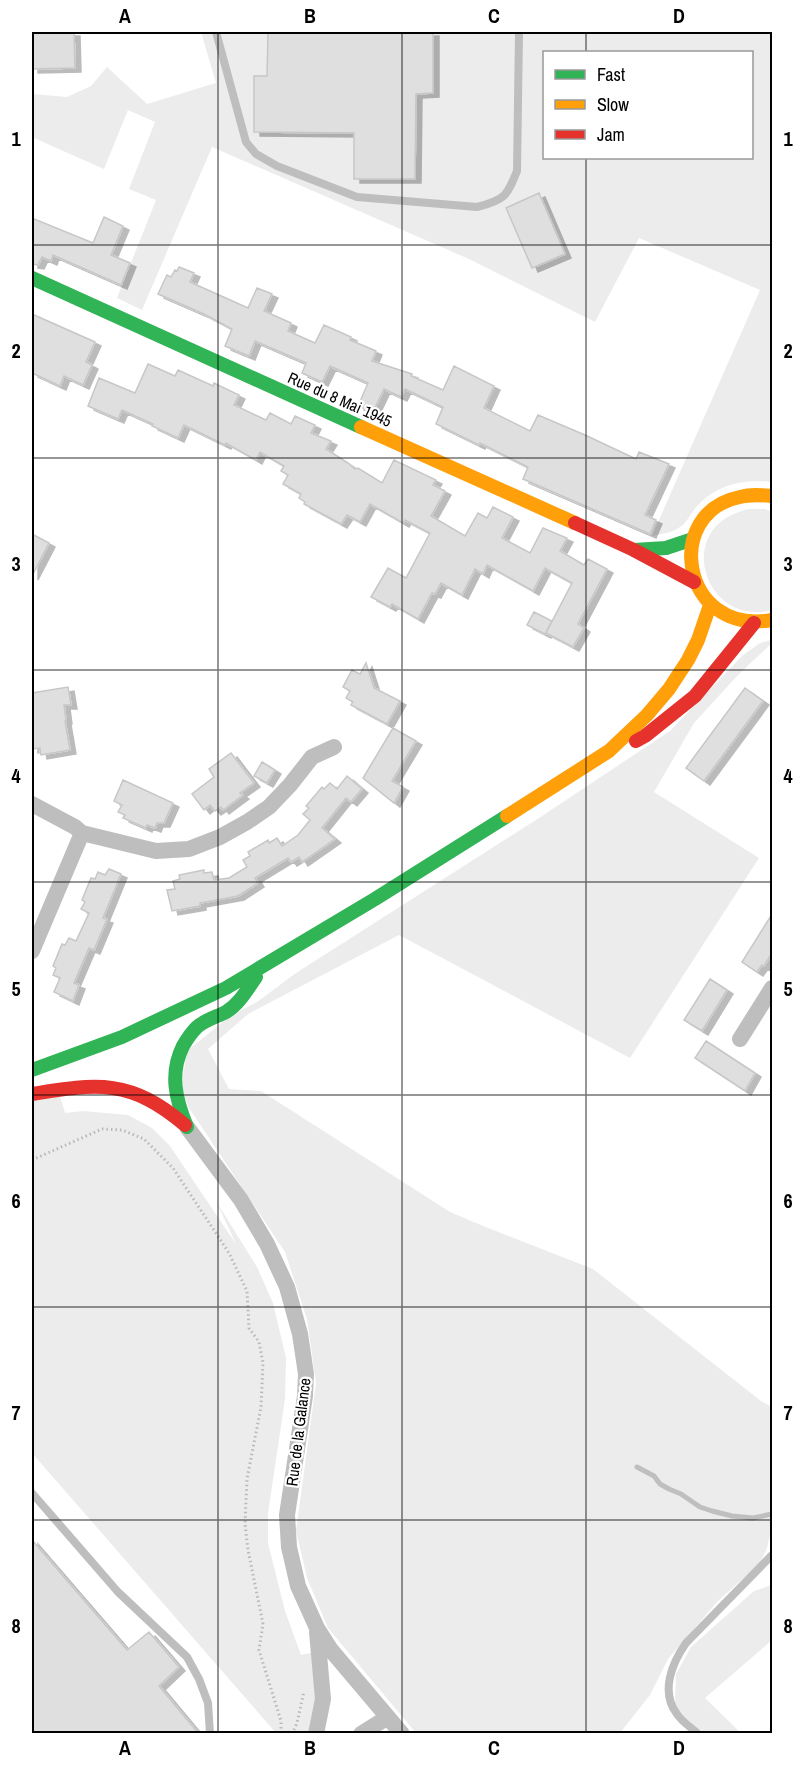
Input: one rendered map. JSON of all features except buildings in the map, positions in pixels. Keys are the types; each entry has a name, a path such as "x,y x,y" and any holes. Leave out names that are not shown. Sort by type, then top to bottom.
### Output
{"main road":[{"name":"Rue du 8 Mai 1945","path":"32,278 634,550 694,582"},
{"path":"772,496 752,494 733,497 714,508 701,522 693,538 690,557 694,582 700,594 710,605 730,618 754,623 772,620"},
{"name":"Rue du 8 Mai 1945","path":"634,550 666,548 693,538"},
{"path":"32,1071 122,1037 226,988 375,899 609,751 649,713 679,676 697,643 710,605"},
{"path":"609,751 645,736 695,696 754,623"},
{"path":"187,1127 177,1103 174,1081 175,1064 179,1052 199,1026 232,1007 265,966"},
{"path":"32,1094 76,1088 110,1087 130,1091 170,1111 187,1127"}],"street":[{"path":"32,804 75,827 82,834 156,851 189,849 220,837 269,807 312,757 334,747"},
{"path":"32,951 82,834"},
{"path":"740,1039 772,988"},
{"name":"Rue de la Galance","path":"187,1127 241,1200 267,1244 287,1287 300,1334 306,1374 305,1396 287,1515 289,1547 298,1586 317,1628 331,1650 402,1734"},
{"path":"316,1734 323,1699 317,1628"},
{"path":"362,1734 388,1717"}],"lane":[{"path":"216,32 246,142 256,154 277,166 357,197 477,207 496,202 509,191 517,171 519,32"},
{"path":"32,1493 118,1592 187,1657 199,1678 208,1703 210,1734"},
{"path":"699,1734 677,1714 668,1697 668,1685 676,1658 686,1643 772,1555"}],"path":[{"path":"32,1160 102,1129 122,1130 144,1139 173,1168 229,1253 247,1292 249,1328 259,1342 263,1363 261,1407 247,1479 245,1524 263,1624 259,1650 282,1721 281,1734"},
{"path":"292,1734 305,1689"}],"shaded area":[{"path":"201,32 772,32 772,482 742,482 714,492 680,527 652,536 760,290 639,238 595,322 469,259 212,147 142,310 117,298 156,200 129,189 155,122 128,110 104,169 34,138 32,134 32,94 67,97 91,86 107,67 147,104 216,83"},
{"path":"748,509 765,509 772,512 772,610 763,612 739,609 726,602 715,592 704,565 704,550 709,536 719,523"},
{"path":"772,640 772,643 738,675 694,723 654,792 759,858 630,1058 399,935 248,1014 208,1049 229,1089 261,1091 450,1212 593,1269 761,1401 772,1407 772,1520 767,1548 760,1563 717,1602 668,1659 650,1695 620,1733 416,1733 328,1628 307,1578 296,1531 316,1383 307,1319 285,1252 189,1108 181,1088 187,1051 230,1016 257,1002 296,973 536,820 670,731 742,656 760,643"},
{"path":"60,1096 65,1113 83,1111 128,1115 152,1128 170,1146 236,1244 216,1201 257,1267 273,1303 286,1358 285,1399 268,1513 268,1543 285,1611 301,1655 311,1653 317,1688 310,1733 276,1733 32,1453 32,1100"},
{"path":"772,1585 772,1640 705,1698 741,1733 703,1733 683,1716 675,1703 676,1674 691,1647 754,1591"}],"waterway":[{"path":"637,1467 654,1476 660,1484 700,1507 732,1516 753,1518 772,1514"}],"traffic: fast":[{"path":"32,278 361,427"},
{"path":"634,550 666,548 693,539"},
{"path":"32,1070 122,1037 226,988 375,899 507,816"},
{"path":"187,1127 177,1097 175,1077 183,1046 197,1027 235,1005 256,977"}],"traffic: slow":[{"path":"361,427 575,523"},
{"path":"772,496 744,496 715,507 699,525 692,547 693,570 701,592 718,610 741,620 772,620"},
{"path":"507,816 609,751 647,715 669,689 688,660 698,640 710,605"}],"traffic: jam":[{"path":"575,523 634,550 694,582"},
{"path":"636,741 695,696 754,623"},
{"path":"32,1094 76,1088 113,1088 148,1099 185,1125"}]}
